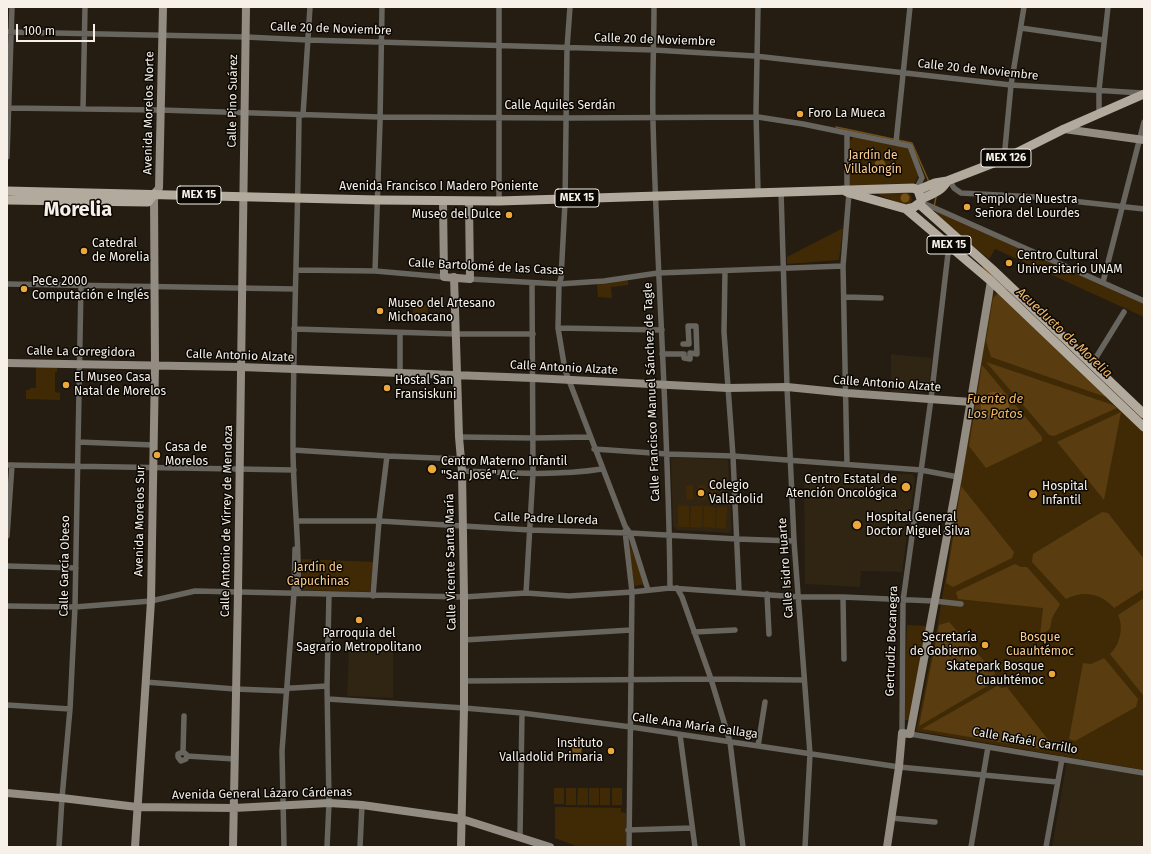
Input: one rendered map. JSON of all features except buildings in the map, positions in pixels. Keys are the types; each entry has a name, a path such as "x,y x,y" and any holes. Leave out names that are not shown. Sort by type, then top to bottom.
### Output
{"main road":[{"name":"MEX 126","path":"917,189 935,183 948,181 1004,159 1064,128 1144,93"},
{"name":"MEX 126","path":"920,202 943,188 948,181"},
{"name":"MEX 15","path":"846,190 917,189 920,202 1144,414"},
{"name":"MEX 15","path":"846,190 906,209 991,281 1144,427"},
{"name":"Avenida Francisco I Madero Poniente","path":"154,194 377,200 499,201 846,190"},
{"name":"MEX 15","path":"7,191 154,194"},
{"name":"MEX 15","path":"7,200 148,202 154,194"},
{"path":"906,209 920,202"}],"street":[{"path":"7,157 9,32 12,7"},
{"path":"83,109 85,7"},
{"name":"Avenida Morelos Norte","path":"154,194 159,188 163,7"},
{"name":"Calle Pino Suárez","path":"244,196 246,7"},
{"path":"284,847 282,751 286,691 296,593 296,521 293,450 295,289 301,115 310,7"},
{"path":"375,271 382,7"},
{"path":"499,201 500,7"},
{"path":"570,7 567,48 565,199 561,278 559,284 558,328 561,355 568,380 628,533 648,590"},
{"name":"Calle Francisco Manuel Sánchez de Tagle","path":"654,7 653,117 658,273 667,454 670,588"},
{"path":"758,7 756,117 758,192"},
{"path":"896,142 910,7"},
{"path":"1004,159 1011,85 1024,7"},
{"path":"1099,113 1099,90 1108,7"},
{"path":"1021,28 1104,40"},
{"name":"Calle 20 de Noviembre","path":"9,32 246,37 654,50 757,56 1011,85 1144,93"},
{"name":"Calle Aquiles Serdán","path":"8,108 160,110 380,117 756,117 803,124 910,146 922,178 917,189"},
{"path":"1103,282 1122,206 1142,140 1144,122"},
{"path":"1064,128 1142,140"},
{"path":"847,133 843,266 847,393 847,464"},
{"path":"948,181 961,193 1036,197 1144,209"},
{"name":"Calle Isidro Huarte","path":"780,192 794,541 810,754 805,847"},
{"name":"Avenida Morelos Sur","path":"135,847 151,601 152,467 155,366 154,194"},
{"name":"Calle Antonio de Virrey de Mendoza","path":"233,847 244,196"},
{"path":"443,201 444,277"},
{"path":"469,201 470,278"},
{"path":"920,202 1144,301"},
{"name":"Gertrudiz Bocanegra","path":"887,847 899,767 906,733 903,601 931,399 949,245"},
{"name":"Calle Bartolomé de las Casas","path":"296,270 375,271 559,284 604,281 658,273 843,266"},
{"path":"725,271 724,332 733,456 739,592"},
{"name":"Calle Vicente Santa María","path":"454,277 459,437 462,471 464,597 464,708 461,847"},
{"path":"906,733 934,602 958,477 991,281"},
{"path":"526,594 533,473 532,283"},
{"path":"7,284 295,289"},
{"name":"Calle García Obeso","path":"59,847 70,709 75,607 81,285"},
{"path":"844,297 881,298"},
{"path":"1092,364 1124,312"},
{"path":"662,354 684,354 684,358 690,359 690,353 697,354 696,326 688,326 689,344 683,344"},
{"path":"558,328 662,330"},
{"path":"294,329 400,333 533,334"},
{"path":"400,333 400,373"},
{"name":"Calle La Corregidora","path":"7,363 155,366"},
{"name":"Calle Antonio Alzate","path":"155,366 242,367 457,375 728,388 787,387 970,402"},
{"path":"459,437 590,437"},
{"path":"78,442 153,445"},
{"path":"594,449 667,454 733,456 847,464 921,470 958,477"},
{"path":"293,450 461,459"},
{"path":"373,596 379,521 387,456"},
{"path":"7,536 9,465 294,470"},
{"path":"462,471 533,473 583,472 602,469"},
{"name":"Calle Padre Lloreda","path":"296,521 379,521 530,530 628,533 737,540 794,541"},
{"path":"628,533 632,592 628,847"},
{"path":"7,566 76,568"},
{"path":"7,606 75,607 151,601 195,591 464,597 526,594 569,596 670,588 799,597 843,597 961,604"},
{"path":"677,588 682,597 711,679 730,742 744,847"},
{"path":"327,847 329,803 327,686 328,594"},
{"path":"767,594 769,634"},
{"path":"843,597 844,658"},
{"path":"464,640 632,630"},
{"path":"694,632 736,630"},
{"path":"464,681 711,679 804,680"},
{"path":"145,682 235,689 286,691 289,688 327,686"},
{"name":"Calle Ana María Gallaga","path":"328,699 522,713 631,727 899,767 1057,782"},
{"path":"758,746 765,702"},
{"path":"7,705 70,709"},
{"path":"520,836 522,713"},
{"path":"184,716 185,754 235,759"},
{"name":"Calle Rafaél Carrillo","path":"906,733 1144,773"},
{"path":"680,735 695,847"},
{"path":"971,847 988,747"},
{"path":"1046,847 1062,759"},
{"name":"Avenida General Lázaro Cárdenas","path":"7,793 137,807 234,808 329,803 362,805 462,819 520,836 550,847"},
{"path":"360,847 362,805"},
{"path":"891,818 935,822"},
{"path":"628,830 692,828"}],"shaded area":[{"path":"998,294 1106,397 991,357 986,341 993,298"},
{"path":"891,354 932,358 928,392 891,392"},
{"path":"986,362 1113,405 1117,408 1054,436 1049,435"},
{"path":"982,365 1042,437 1042,441 986,468 969,446"},
{"path":"1121,412 1104,500 1057,442"},
{"name":"Colegio Valladolid","path":"671,457 728,460 732,529 730,533 676,530 673,525"},
{"name":"Hospital General Doctor Miguel Silva","path":"811,473 912,474 915,478 902,572 861,571 860,587 805,584 804,480"},
{"path":"961,486 1014,552 1012,558 953,587 946,583"},
{"path":"1102,512 1108,513 1144,559 1144,589 1114,608 1104,599 1092,594 1079,594 1066,599 1032,562 1033,554"},
{"path":"1015,564 1021,567 1027,567 1060,604 1052,618 1050,629 1040,636 1043,608 958,599 956,592"},
{"path":"1144,598 1143,695 1110,654 1119,641 1121,625 1118,615"},
{"path":"949,622 995,673 993,677 994,682 919,726 939,625"},
{"path":"349,647 393,647 393,698 347,696"},
{"path":"1104,658 1138,699 1136,707 1075,741 1069,739 1083,663 1091,664"},
{"path":"997,686 1002,688 1007,687 1049,741 1041,749 922,729"},
{"path":"1067,761 1144,774 1144,847 1052,847"}],"green space":[{"name":"Jardín de Villalongín","path":"854,136 908,146 918,175 917,179 914,183 850,186 850,141"},
{"path":"907,192 911,195 912,200 910,204 904,205 879,195 879,193"},
{"path":"937,211 1144,301 1144,317 995,249 989,259 936,216 935,214"},
{"path":"843,228 839,260 787,264 787,257"},
{"path":"628,280 628,285 611,287 612,298 598,297 597,283"},
{"name":"Bosque Cuauhtémoc","path":"998,290 1144,432 1144,770 916,731 938,623 991,297"},
{"path":"413,305 428,305 427,319 413,319"},
{"path":"36,366 57,366 57,372 55,372 55,392 60,393 60,400 26,399 26,390 36,388"},
{"path":"693,485 693,499 687,500 686,486"},
{"path":"705,485 706,499 699,500 698,486"},
{"path":"710,486 717,486 717,499 711,499"},
{"path":"678,505 689,506 689,527 678,527"},
{"path":"691,506 703,506 702,528 690,527"},
{"path":"704,506 716,507 715,528 703,527"},
{"path":"717,507 727,507 726,529 716,528"},
{"path":"629,542 645,584 634,586 633,584"},
{"name":"Jardín de Capuchinas","path":"302,559 374,562 370,592 301,590"},
{"path":"907,625 926,626 910,720 904,720"},
{"path":"554,788 564,788 564,804 554,804"},
{"path":"566,788 576,788 576,805 566,805"},
{"path":"578,788 588,788 588,805 577,805"},
{"path":"589,788 599,788 599,805 589,805"},
{"path":"600,788 610,788 610,805 600,805"},
{"path":"612,788 622,788 622,805 612,805"},
{"path":"555,807 621,808 621,812 626,813 626,847 579,847 555,838"}],"water":[{"path":"878,160 882,160 884,161 884,169 878,170 875,167 875,163"},
{"path":"905,193 910,198 905,203 900,198"},
{"name":"Fuente de Los Patos","path":"995,392 1005,396 1009,406 1005,416 995,420 985,416 981,406 985,396"},
{"path":"573,737 583,738 581,755 572,754"}],"waterway":[{"name":"Acueducto de Morelia","path":"836,127 912,143 929,182"},
{"name":"Acueducto de Morelia","path":"934,207 936,197"},
{"name":"Acueducto de Morelia","path":"983,267 1006,289"}],"place":[{"name":"Foro La Mueca","path":"800,114"},
{"name":"Templo de Nuestra Señora del Lourdes","path":"967,207"},
{"name":"Museo del Dulce","path":"509,215"},
{"name":"Catedral de Morelia","path":"84,251"},
{"name":"Centro Cultural Universitario UNAM","path":"1009,263"},
{"name":"PeCe 2000 Computación e Inglés","path":"24,289"},
{"name":"Museo del Artesano Michoacano","path":"380,311"},
{"name":"El Museo Casa Natal de Morelos","path":"66,385"},
{"name":"Hostal San Fransiskuni","path":"387,388"},
{"name":"Casa de Morelos","path":"157,455"},
{"name":"Centro Materno Infantil \"San José\" A.C.","path":"432,469"},
{"name":"Centro Estatal de Atención Oncológica","path":"906,487"},
{"name":"Colegio Valladolid","path":"701,493"},
{"name":"Hospital Infantil","path":"1033,494"},
{"name":"Hospital General Doctor Miguel Silva","path":"857,525"},
{"name":"Parroquia del Sagrario Metropolitano","path":"359,620"},
{"name":"Secretaría de Gobierno","path":"985,645"},
{"name":"Skatepark Bosque Cuauhtémoc","path":"1052,674"},
{"name":"Instituto Valladolid Primaria","path":"611,751"}],"district":[{"name":"Morelia","path":"78,210"}]}
